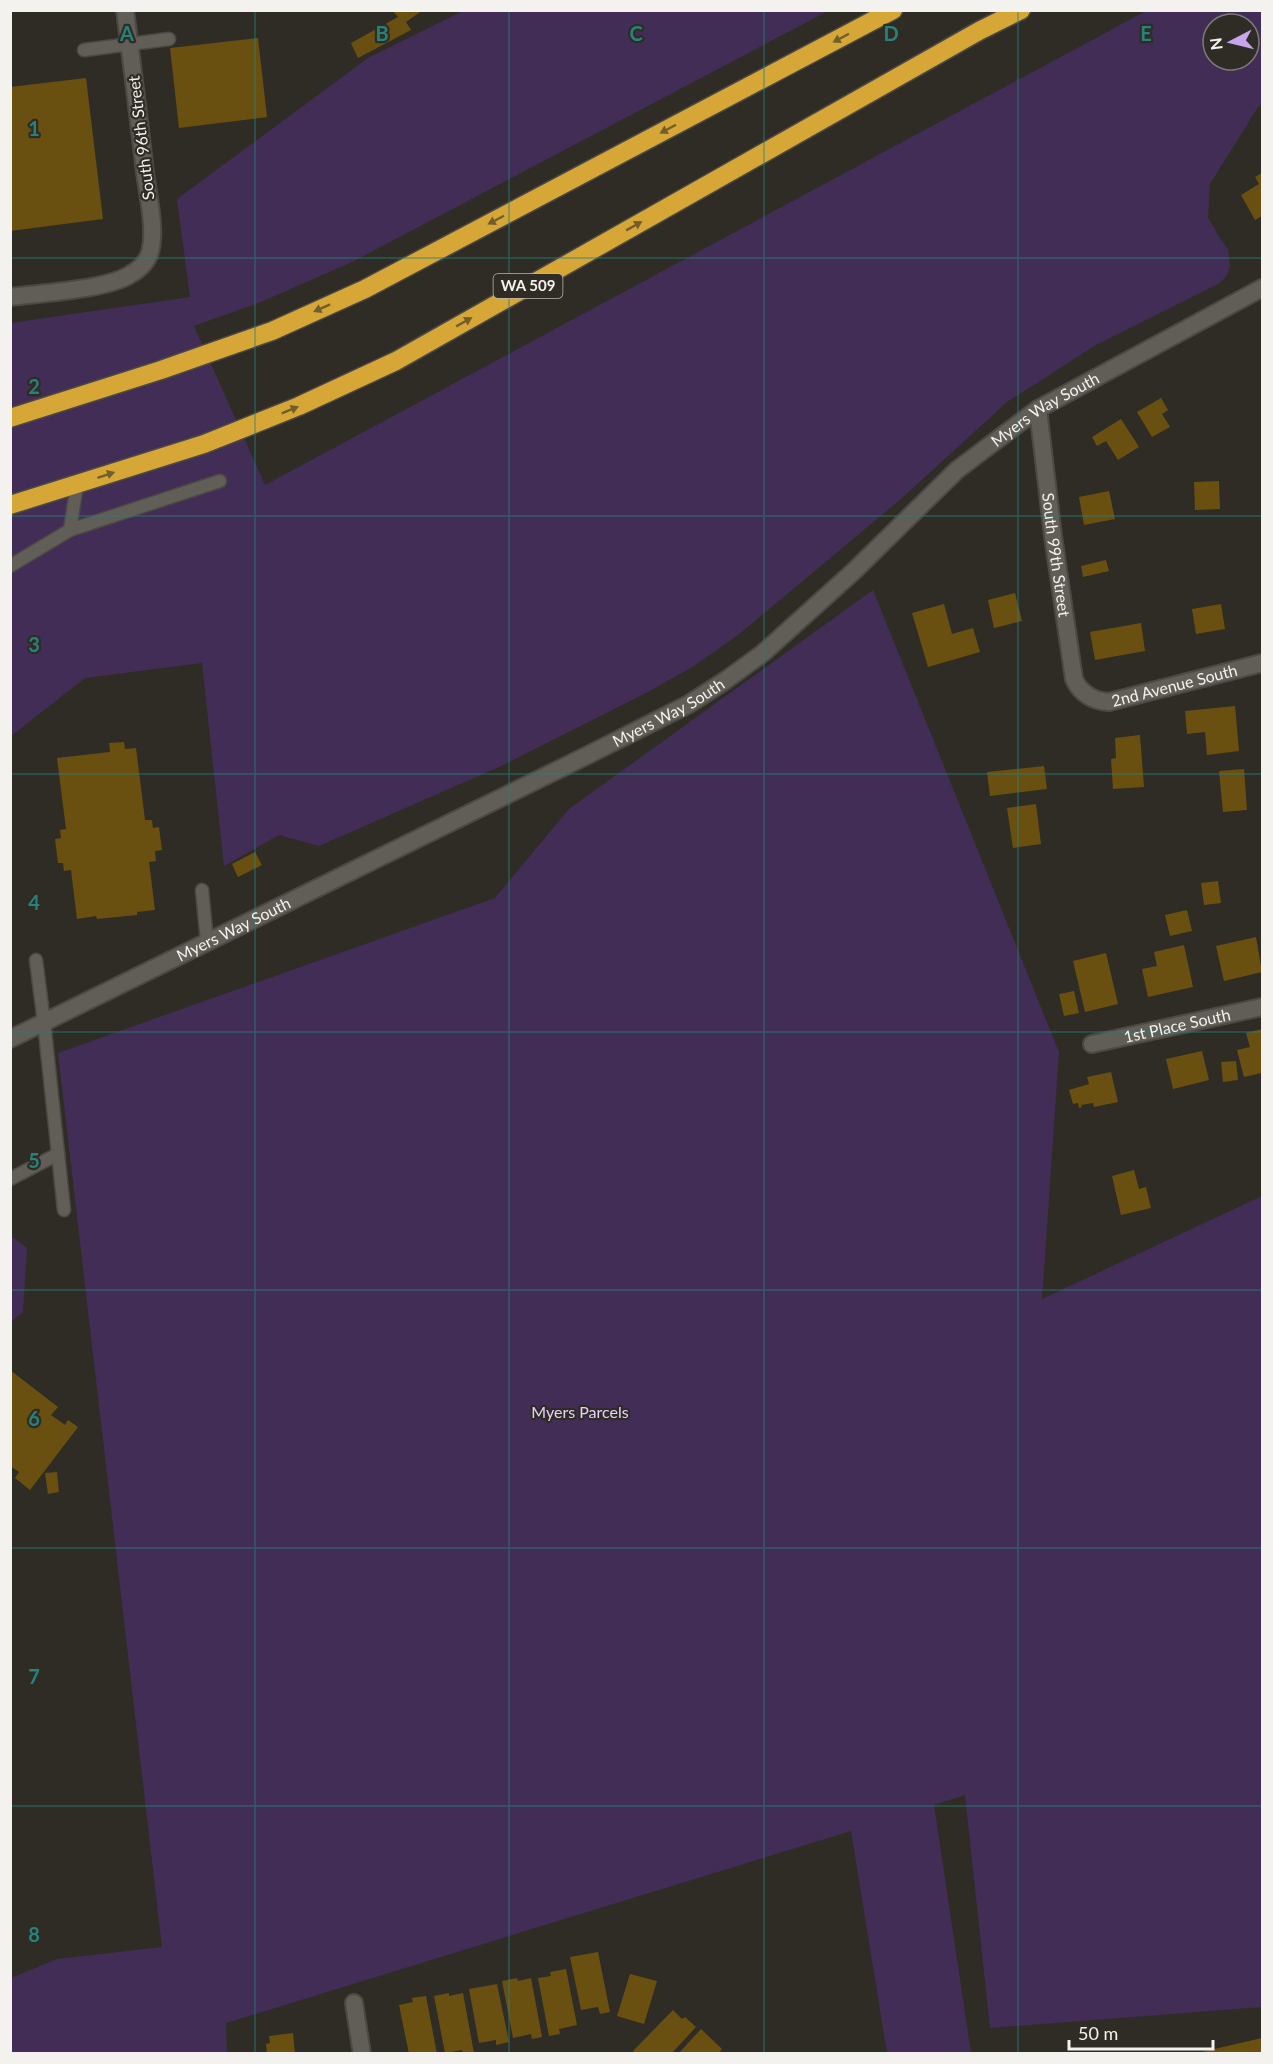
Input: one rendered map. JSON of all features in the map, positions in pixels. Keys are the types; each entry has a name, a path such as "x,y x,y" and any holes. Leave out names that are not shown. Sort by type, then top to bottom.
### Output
{"highway":[{"path":"10,418 161,370 272,331 365,289 892,10"},
{"name":"WA 509","path":"10,505 204,444 298,406 396,361 979,31 1021,10"}],"main road":[{"name":"South 96th Street","path":"10,297 98,285 130,275 144,263 149,254 152,240 125,10"},
{"name":"Myers Way South","path":"10,1039 689,704 763,653 854,571 957,470 1038,409 1263,288"},
{"name":"South 99th Street","path":"1038,409 1053,536 1074,679 1079,690 1088,696"},
{"name":"2nd Avenue South","path":"1088,696 1101,701 1118,701 1263,663"},
{"name":"1st Place South","path":"1092,1044 1263,1007"},
{"path":"354,2003 362,2054"}],"lane":[{"path":"84,50 169,39"},
{"path":"10,566 70,530 220,481"},
{"path":"70,530 77,484"},
{"path":"202,890 207,941"},
{"path":"36,960 64,1210"},
{"path":"10,1179 58,1154"}],"green space":[{"path":"463,11 828,11 352,262 261,302 194,326 265,485 1146,11 1262,11 1262,103 1210,184 1208,217 1228,249 1230,267 1226,277 1218,284 1096,345 1007,402 902,498 738,635 694,666 648,692 499,767 319,846 279,835 224,866 202,663 85,678 11,736 11,323 190,297 177,199 368,58"},
{"name":"Myers Parcels","path":"873,590 1059,1052 1042,1299 1262,1196 1262,2007 990,2028 965,1795 934,1805 971,2053 887,2053 851,1831 226,2023 227,2053 11,2053 11,1978 57,1959 162,1947 58,1053 495,898 569,809"},
{"path":"11,1236 27,1248 23,1312 11,1322"}],"building":[{"path":"392,10 423,10 406,22 411,30 358,58 351,43 398,17"},
{"path":"258,38 267,117 179,128 170,48"},
{"path":"86,78 103,219 10,231 10,87"},
{"path":"1262,173 1262,216 1255,220 1241,195 1259,184 1255,177"},
{"path":"1161,398 1168,410 1162,414 1170,427 1152,437 1137,412"},
{"path":"1121,419 1139,447 1118,460 1106,441 1097,446 1092,437"},
{"path":"1219,481 1220,509 1195,510 1194,482"},
{"path":"1109,491 1115,519 1084,525 1079,497"},
{"path":"1106,560 1109,571 1083,577 1081,566"},
{"path":"1015,593 1022,621 994,628 988,600"},
{"path":"944,604 952,634 973,628 980,652 928,667 912,613"},
{"path":"1221,604 1225,629 1196,634 1192,609"},
{"path":"1141,623 1145,651 1095,660 1090,632"},
{"path":"1235,706 1239,751 1207,755 1205,732 1187,734 1185,711"},
{"path":"1140,735 1144,787 1113,789 1111,759 1116,758 1115,738"},
{"path":"124,742 125,749 136,748 145,820 152,820 153,828 159,827 162,850 155,851 156,861 149,862 155,910 137,912 137,915 77,919 71,870 64,871 63,863 58,863 55,839 61,838 60,830 66,829 57,758 110,752 109,743"},
{"path":"1044,766 1047,789 990,796 987,772"},
{"path":"1244,769 1247,810 1223,812 1219,771"},
{"path":"1036,804 1041,844 1013,848 1007,808"},
{"path":"255,852 262,865 238,877 232,864"},
{"path":"1218,881 1221,903 1204,905 1201,883"},
{"path":"1187,910 1192,931 1170,936 1165,915"},
{"path":"1256,937 1262,972 1224,981 1216,946"},
{"path":"1184,945 1193,987 1148,997 1142,969 1157,966 1154,952"},
{"path":"1106,953 1118,1004 1085,1012 1073,961"},
{"path":"1074,991 1079,1013 1064,1016 1059,994"},
{"path":"1262,1029 1262,1073 1244,1077 1237,1050 1250,1047 1246,1033"},
{"path":"1202,1051 1209,1080 1173,1089 1166,1059"},
{"path":"1236,1061 1238,1080 1223,1082 1221,1062"},
{"path":"1111,1072 1118,1102 1094,1107 1093,1103 1081,1105 1082,1107 1079,1108 1078,1103 1073,1104 1069,1090 1089,1084 1087,1077"},
{"path":"1134,1170 1139,1189 1146,1187 1151,1208 1121,1215 1112,1176"},
{"path":"10,1370 58,1407 51,1415 65,1425 68,1420 78,1427 30,1490 15,1478 19,1472 10,1466"},
{"path":"57,1472 59,1492 48,1494 45,1473"},
{"path":"598,1952 610,2012 600,2014 598,2007 581,2010 570,1957"},
{"path":"566,1969 577,2025 559,2029 560,2034 549,2036 538,1978 551,1976 550,1972"},
{"path":"630,1974 657,1981 644,2024 617,2016"},
{"path":"517,1978 518,1981 531,1978 542,2037 532,2039 531,2034 513,2038 502,1981"},
{"path":"497,1984 509,2042 496,2045 496,2040 479,2043 469,1989"},
{"path":"449,1993 449,1996 463,1993 474,2053 463,2054 462,2050 445,2053 434,1996"},
{"path":"426,1996 437,2054 409,2054 399,2005 413,2002 412,1998"},
{"path":"673,2010 682,2019 685,2017 696,2027 671,2054 636,2054 633,2051"},
{"path":"701,2029 722,2049 718,2054 678,2054"},
{"path":"293,2033 295,2054 267,2054 266,2044 270,2043 269,2036"},
{"path":"1262,2038 1262,2054 1197,2054 1197,2053"}]}
